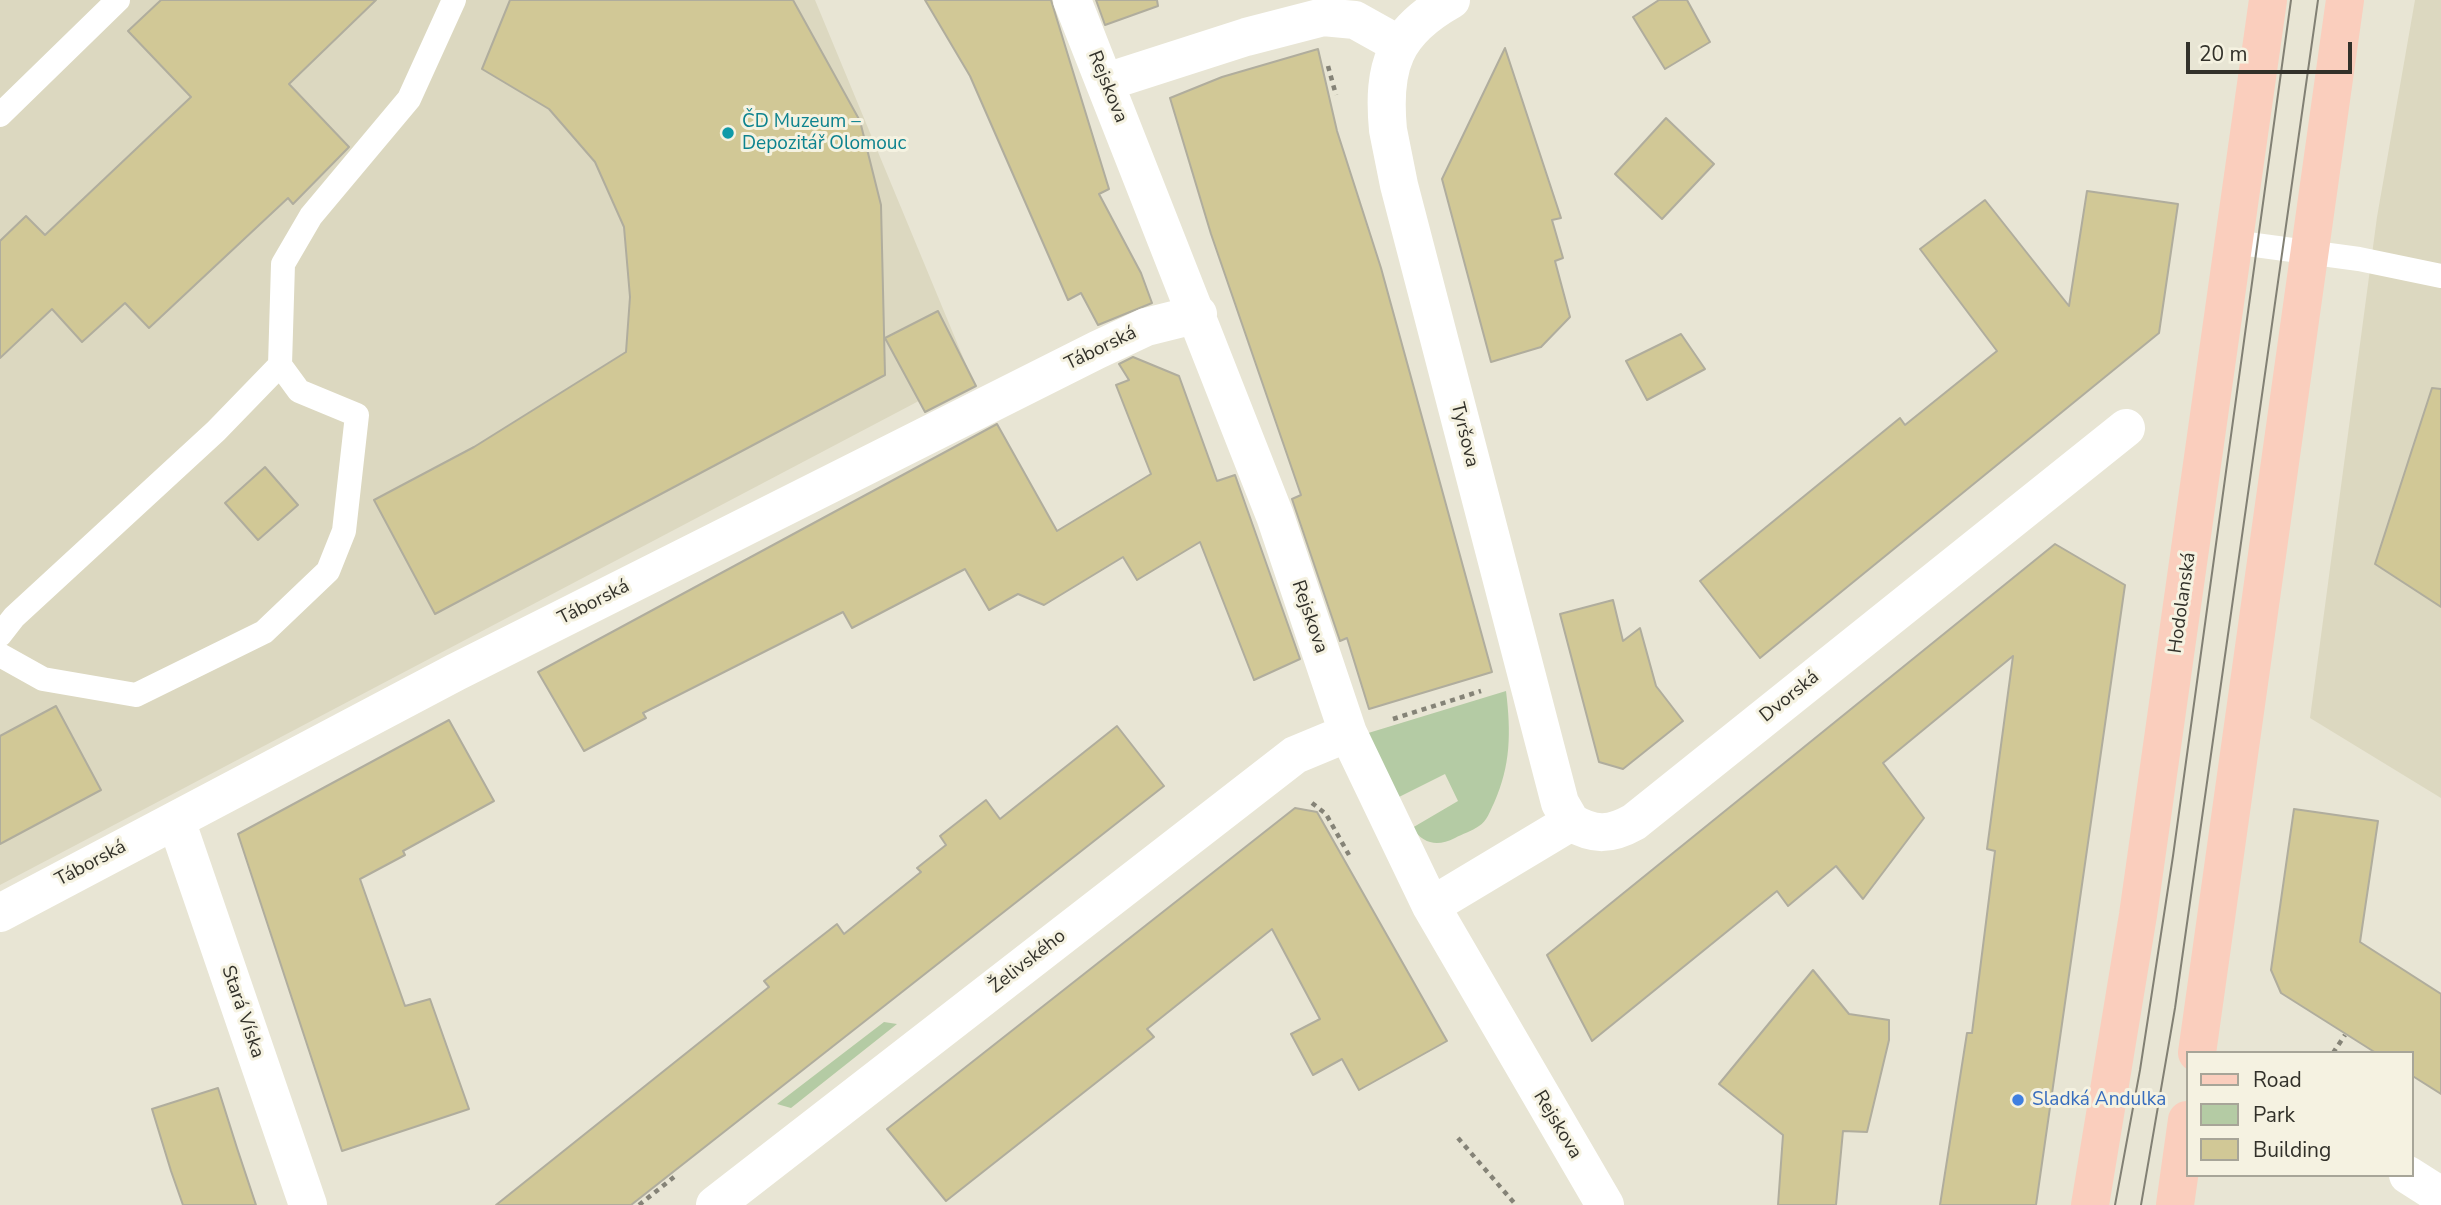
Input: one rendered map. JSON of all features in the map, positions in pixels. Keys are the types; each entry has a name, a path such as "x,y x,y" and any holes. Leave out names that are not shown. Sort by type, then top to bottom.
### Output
{"main road":[{"name":"Hodolanská","path":"2090,1205 2138,915 2268,0"},
{"path":"2197,1051 2345,0"},
{"path":"2175,1205 2186,1127"}],"street":[{"name":"Rejskova","path":"1072,0 1198,314 1275,516 1349,733 1431,906 1605,1205"},
{"name":"Tyršova","path":"1451,0 1418,22 1398,44 1387,85 1386,105 1391,153 1529,689 1560,803 1571,822"},
{"path":"1106,82 1246,37 1323,17 1355,20 1398,44"},
{"name":"Táborská","path":"0,913 456,672 1097,350 1146,327 1198,314"},
{"name":"Dvorská","path":"1571,822 1584,831 1598,834 1615,832 1634,822 2126,428"},
{"name":"Želivského","path":"715,1205 1294,755 1349,733"},
{"name":"Stará Víska","path":"176,820 308,1205"},
{"path":"1431,906 1571,822"},
{"path":"2411,1177 2441,1196"}],"lane":[{"path":"0,115 118,0"},
{"path":"0,655 43,679 136,695 264,632 328,571 344,531 356,415 299,391 280,365 283,264 311,216 409,99 454,0"},
{"path":"2233,242 2359,259 2441,276"},
{"path":"0,635 14,617 216,431 280,365"}],"path":[{"path":"1327,63 1338,103"},
{"path":"1384,722 1490,688"},
{"path":"1307,801 1318,805 1326,814 1352,860"},
{"path":"2334,1051 2345,1035"},
{"path":"1458,1138 1516,1205"}],"shaded area":[{"path":"0,0 815,0 970,374 0,885"},
{"path":"2415,0 2441,0 2441,798 2310,718 2377,217"}],"green space":[{"path":"1506,691 1509,720 1507,762 1500,789 1488,816 1476,828 1448,841 1426,841 1412,828 1458,801 1445,774 1395,799 1365,734"},
{"path":"884,1022 897,1024 791,1108 777,1104"}],"building":[{"path":"161,0 376,0 289,84 349,147 293,204 288,198 149,328 125,303 82,342 52,309 0,358 0,241 26,216 45,235 191,97 128,31"},
{"path":"510,0 793,0 860,121 881,205 885,375 435,614 374,500 474,447 626,352 630,297 624,227 595,162 549,109 482,69"},
{"path":"925,0 1051,0 1109,189 1099,194 1141,273 1152,303 1098,325 1081,293 1068,300 970,76"},
{"path":"1096,0 1157,0 1158,6 1105,25"},
{"path":"1659,0 1687,0 1710,42 1665,69 1633,17"},
{"path":"1505,48 1561,218 1552,220 1563,258 1555,261 1570,317 1541,347 1491,362 1442,179"},
{"path":"1318,49 1337,131 1381,268 1492,672 1369,709 1347,638 1340,641 1292,499 1301,495 1211,234 1170,98 1222,77"},
{"path":"1666,118 1714,164 1662,219 1615,174"},
{"path":"2087,191 2178,204 2159,333 1760,658 1700,581 1900,418 1905,425 1997,351 1920,249 1985,200 2069,306"},
{"path":"938,311 976,386 925,412 885,338"},
{"path":"1681,334 1705,369 1647,400 1626,361"},
{"path":"1133,357 1179,376 1217,481 1235,475 1300,659 1254,680 1200,542 1137,580 1123,557 1044,605 1018,594 989,610 965,569 852,628 843,612 643,713 646,718 584,751 538,672 997,424 1057,531 1151,474 1116,385 1129,380 1119,364"},
{"path":"2432,388 2441,389 2441,607 2375,564"},
{"path":"265,467 298,505 258,540 225,503"},
{"path":"2055,544 2125,585 2036,1205 1940,1205 1967,1033 1972,1033 1995,851 1987,849 2013,656 1883,763 1924,818 1863,899 1836,866 1788,906 1777,891 1592,1041 1547,955"},
{"path":"1613,600 1623,641 1640,628 1656,686 1683,721 1623,769 1599,762 1560,614"},
{"path":"56,706 101,790 0,844 0,736"},
{"path":"449,720 494,801 403,851 405,855 360,879 405,1006 430,999 469,1109 342,1151 238,834"},
{"path":"1117,726 1164,786 631,1205 496,1205 769,987 764,981 837,924 844,934 921,872 917,868 946,845 940,836 986,800 1000,819"},
{"path":"1295,808 1317,812 1447,1041 1359,1090 1342,1059 1313,1075 1291,1034 1320,1019 1272,929 1147,1029 1154,1037 946,1201 887,1129"},
{"path":"2294,809 2378,821 2360,942 2441,994 2441,1094 2413,1076 2413,1051 2373,1051 2281,993 2271,970"},
{"path":"1813,970 1849,1014 1889,1020 1889,1040 1867,1132 1843,1131 1836,1205 1778,1205 1783,1135 1719,1084"},
{"path":"218,1088 256,1205 183,1205 171,1171 152,1109"}],"tram line":[{"path":"2115,1205 2140,1070 2173,856 2291,0"},
{"path":"2141,1205 2175,1008 2318,0"}],"place":[{"name":"ČD Muzeum – Depozitář Olomouc","path":"728,133"},
{"name":"Sladká Andulka","path":"2018,1100"}]}
